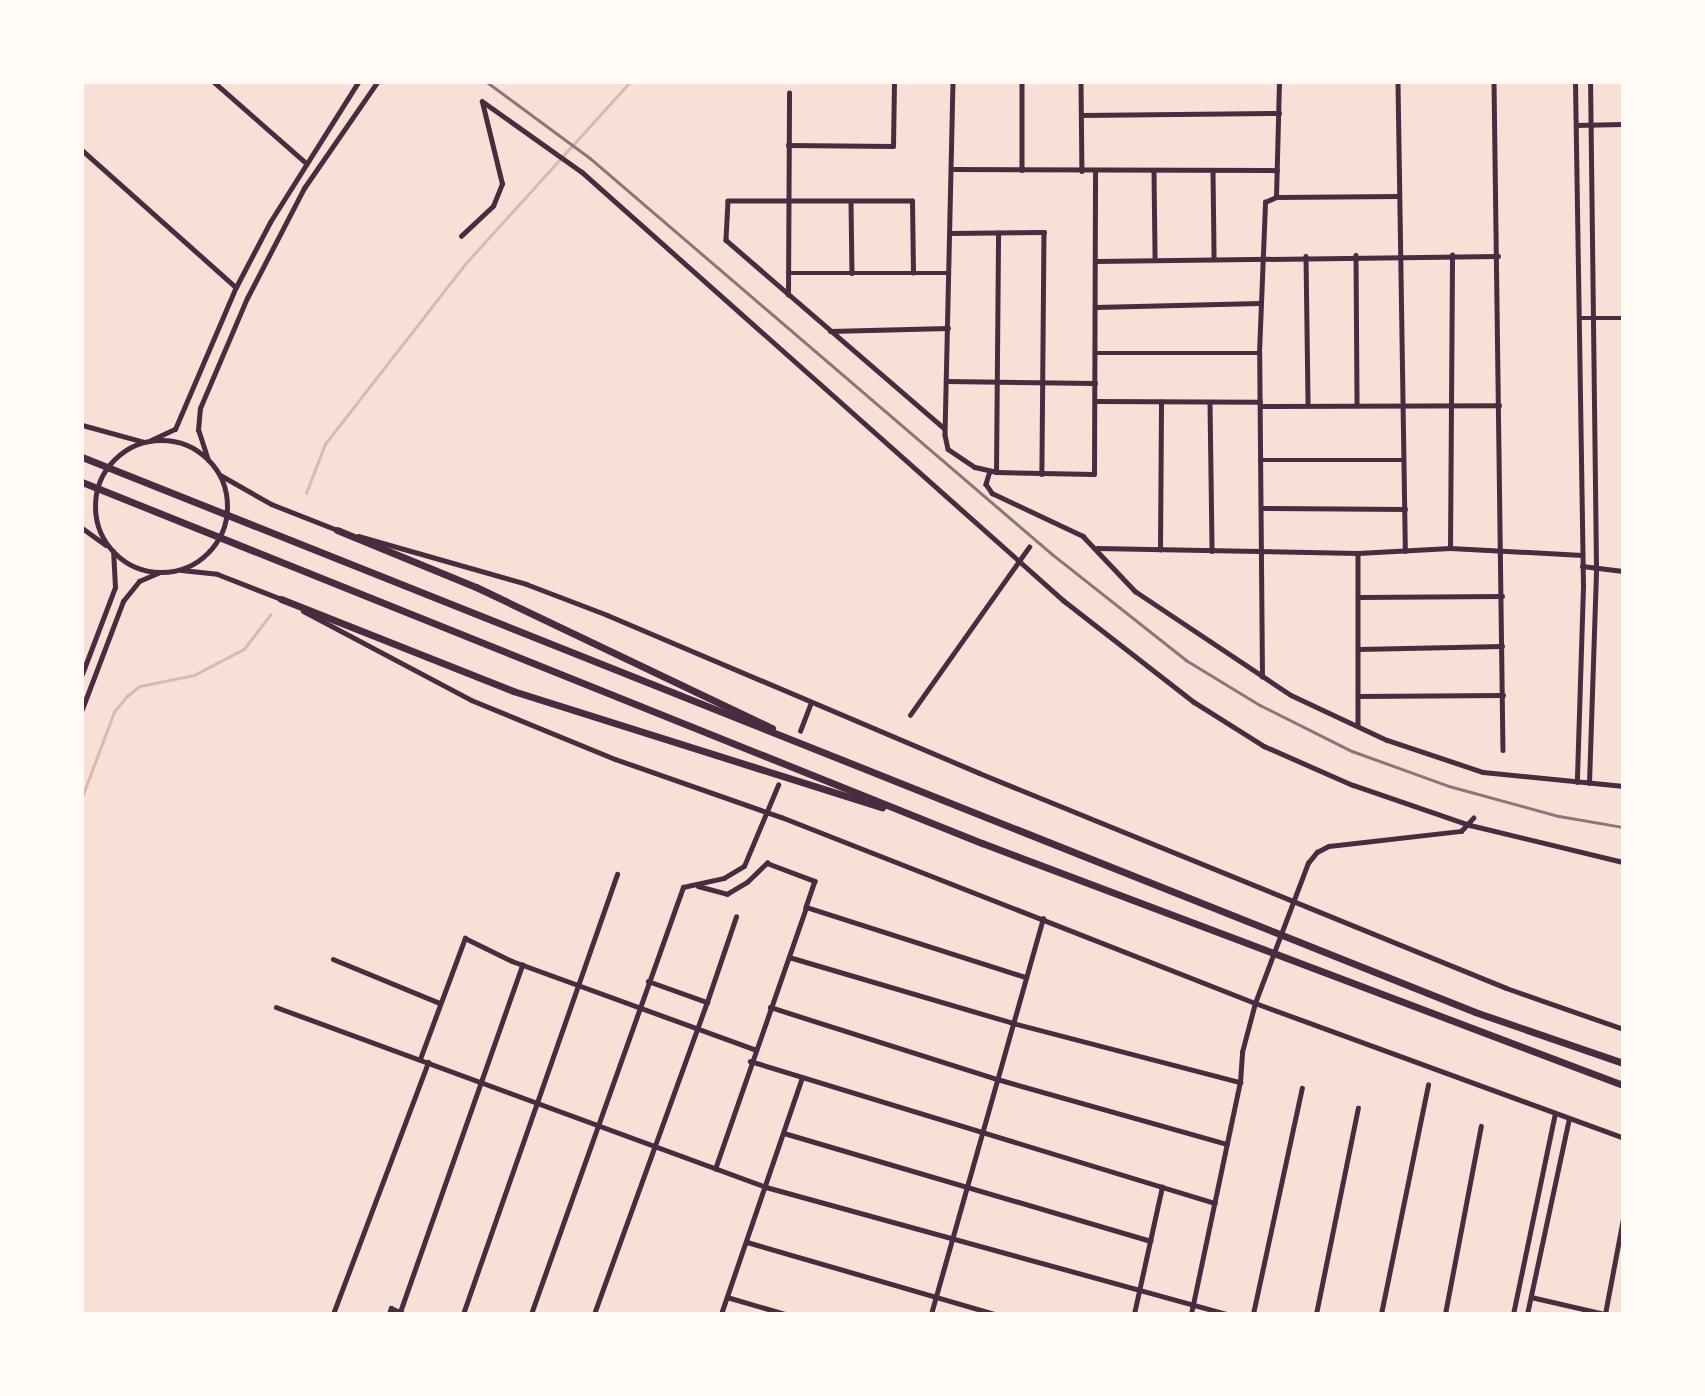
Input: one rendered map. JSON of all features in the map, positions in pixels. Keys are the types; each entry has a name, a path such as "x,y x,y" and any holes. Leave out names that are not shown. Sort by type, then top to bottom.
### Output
{"highway":[{"path":"82,457 1475,1012 1623,1063"},
{"path":"82,482 926,821 1623,1085"},
{"path":"337,530 616,651 814,749"},
{"path":"281,599 513,691 926,821"}],"street":[{"path":"214,82 305,162"},
{"path":"82,674 115,587 111,550 95,514 98,486 112,461 175,429 209,357 236,287 258,244 305,162 358,82"},
{"path":"208,460 198,430 200,408 218,362 304,188 377,82"},
{"path":"788,145 893,146 894,82"},
{"path":"953,82 945,429 948,450 958,459 993,472 1094,474 1095,171"},
{"path":"1022,82 1023,170"},
{"path":"1081,82 1082,171"},
{"path":"1276,197 1279,82"},
{"path":"1398,82 1405,551"},
{"path":"1494,82 1503,750"},
{"path":"1575,82 1582,555 1577,782"},
{"path":"1590,82 1596,567 1590,783"},
{"path":"788,295 789,93"},
{"path":"461,236 493,206 502,184 482,101 582,172 1017,560 1194,702 1264,746 1353,785 1470,825 1623,862"},
{"path":"1082,115 1279,113"},
{"path":"1576,125 1623,124"},
{"path":"82,150 236,287"},
{"path":"952,169 1278,170"},
{"path":"1213,170 1214,258"},
{"path":"1154,171 1155,259"},
{"path":"1262,678 1259,353 1265,202 1276,197 1399,196"},
{"path":"913,273 912,201 728,201 726,240 945,429"},
{"path":"851,202 852,273"},
{"path":"950,233 1044,232 1042,474"},
{"path":"998,233 993,472 986,484 992,493 1050,522 1077,532 1096,548 1135,591 1262,678 1358,726 1483,772 1623,786"},
{"path":"258,244 270,253"},
{"path":"1096,261 1399,254 1498,256"},
{"path":"1356,255 1357,405"},
{"path":"1450,548 1452,255"},
{"path":"1306,256 1308,405"},
{"path":"788,273 949,273"},
{"path":"1095,307 1260,303"},
{"path":"1578,318 1623,318"},
{"path":"830,331 948,328"},
{"path":"1095,354 1259,353"},
{"path":"209,357 218,362"},
{"path":"947,382 1095,383"},
{"path":"1095,401 1499,405"},
{"path":"1160,550 1161,402"},
{"path":"1210,402 1212,551"},
{"path":"82,425 148,441 186,444 208,460 219,474 226,492 223,528 202,558 178,570"},
{"path":"1260,460 1404,460"},
{"path":"219,474 271,504 337,530 526,584 811,704 1506,988 1623,1029"},
{"path":"1261,508 1405,509"},
{"path":"1044,529 1050,522"},
{"path":"82,528 136,567 161,572"},
{"path":"910,715 1017,560 1029,547"},
{"path":"1096,548 1358,553 1450,548 1582,555"},
{"path":"1358,553 1358,726"},
{"path":"1582,566 1623,571"},
{"path":"82,709 123,601 139,581 161,572 178,570 218,574 281,599 471,700 615,759 766,812 1255,1003 1623,1138"},
{"path":"1358,597 1502,596"},
{"path":"1358,649 1502,646"},
{"path":"1358,696 1503,695"},
{"path":"800,731 811,704"},
{"path":"531,1314 596,1125 683,887 724,878 744,866 778,785"},
{"path":"1191,1314 1240,1082 1242,1052 1255,1003 1308,863 1329,846 1461,831 1470,825 1473,818"},
{"path":"694,885 727,894 747,882 767,863 814,881 754,1049 715,1169"},
{"path":"463,1314 617,874"},
{"path":"806,907 1026,977"},
{"path":"594,1314 656,1148 736,917"},
{"path":"931,1314 1043,918"},
{"path":"420,1059 465,938 522,965 754,1049"},
{"path":"789,957 1013,1023 1240,1082"},
{"path":"333,959 440,1003"},
{"path":"389,1314 391,1308 402,1313 479,1080 522,965"},
{"path":"649,981 707,1002"},
{"path":"276,1007 766,1187 951,1241 1226,1314"},
{"path":"770,1007 997,1079 1227,1144"},
{"path":"750,1061 1214,1203"},
{"path":"333,1314 428,1062"},
{"path":"722,1314 802,1078"},
{"path":"1381,1314 1428,1085"},
{"path":"1253,1314 1302,1088"},
{"path":"1316,1314 1358,1108"},
{"path":"1513,1314 1555,1113"},
{"path":"1527,1314 1569,1118"},
{"path":"1444,1314 1481,1126"},
{"path":"783,1133 1150,1241"},
{"path":"1134,1314 1162,1187"},
{"path":"1531,1297 1605,1314 1620,1252 1623,1219"},
{"path":"747,1242 995,1314"},
{"path":"727,1297 785,1314"}],"waterway":[{"path":"306,493 325,444 465,264 630,82"},
{"path":"82,797 114,712 127,696 140,686 194,675 244,649 270,615"}],"railway":[{"path":"487,82 590,158 1052,554 1186,660 1260,705 1352,751 1449,786 1559,816 1623,827"}]}
